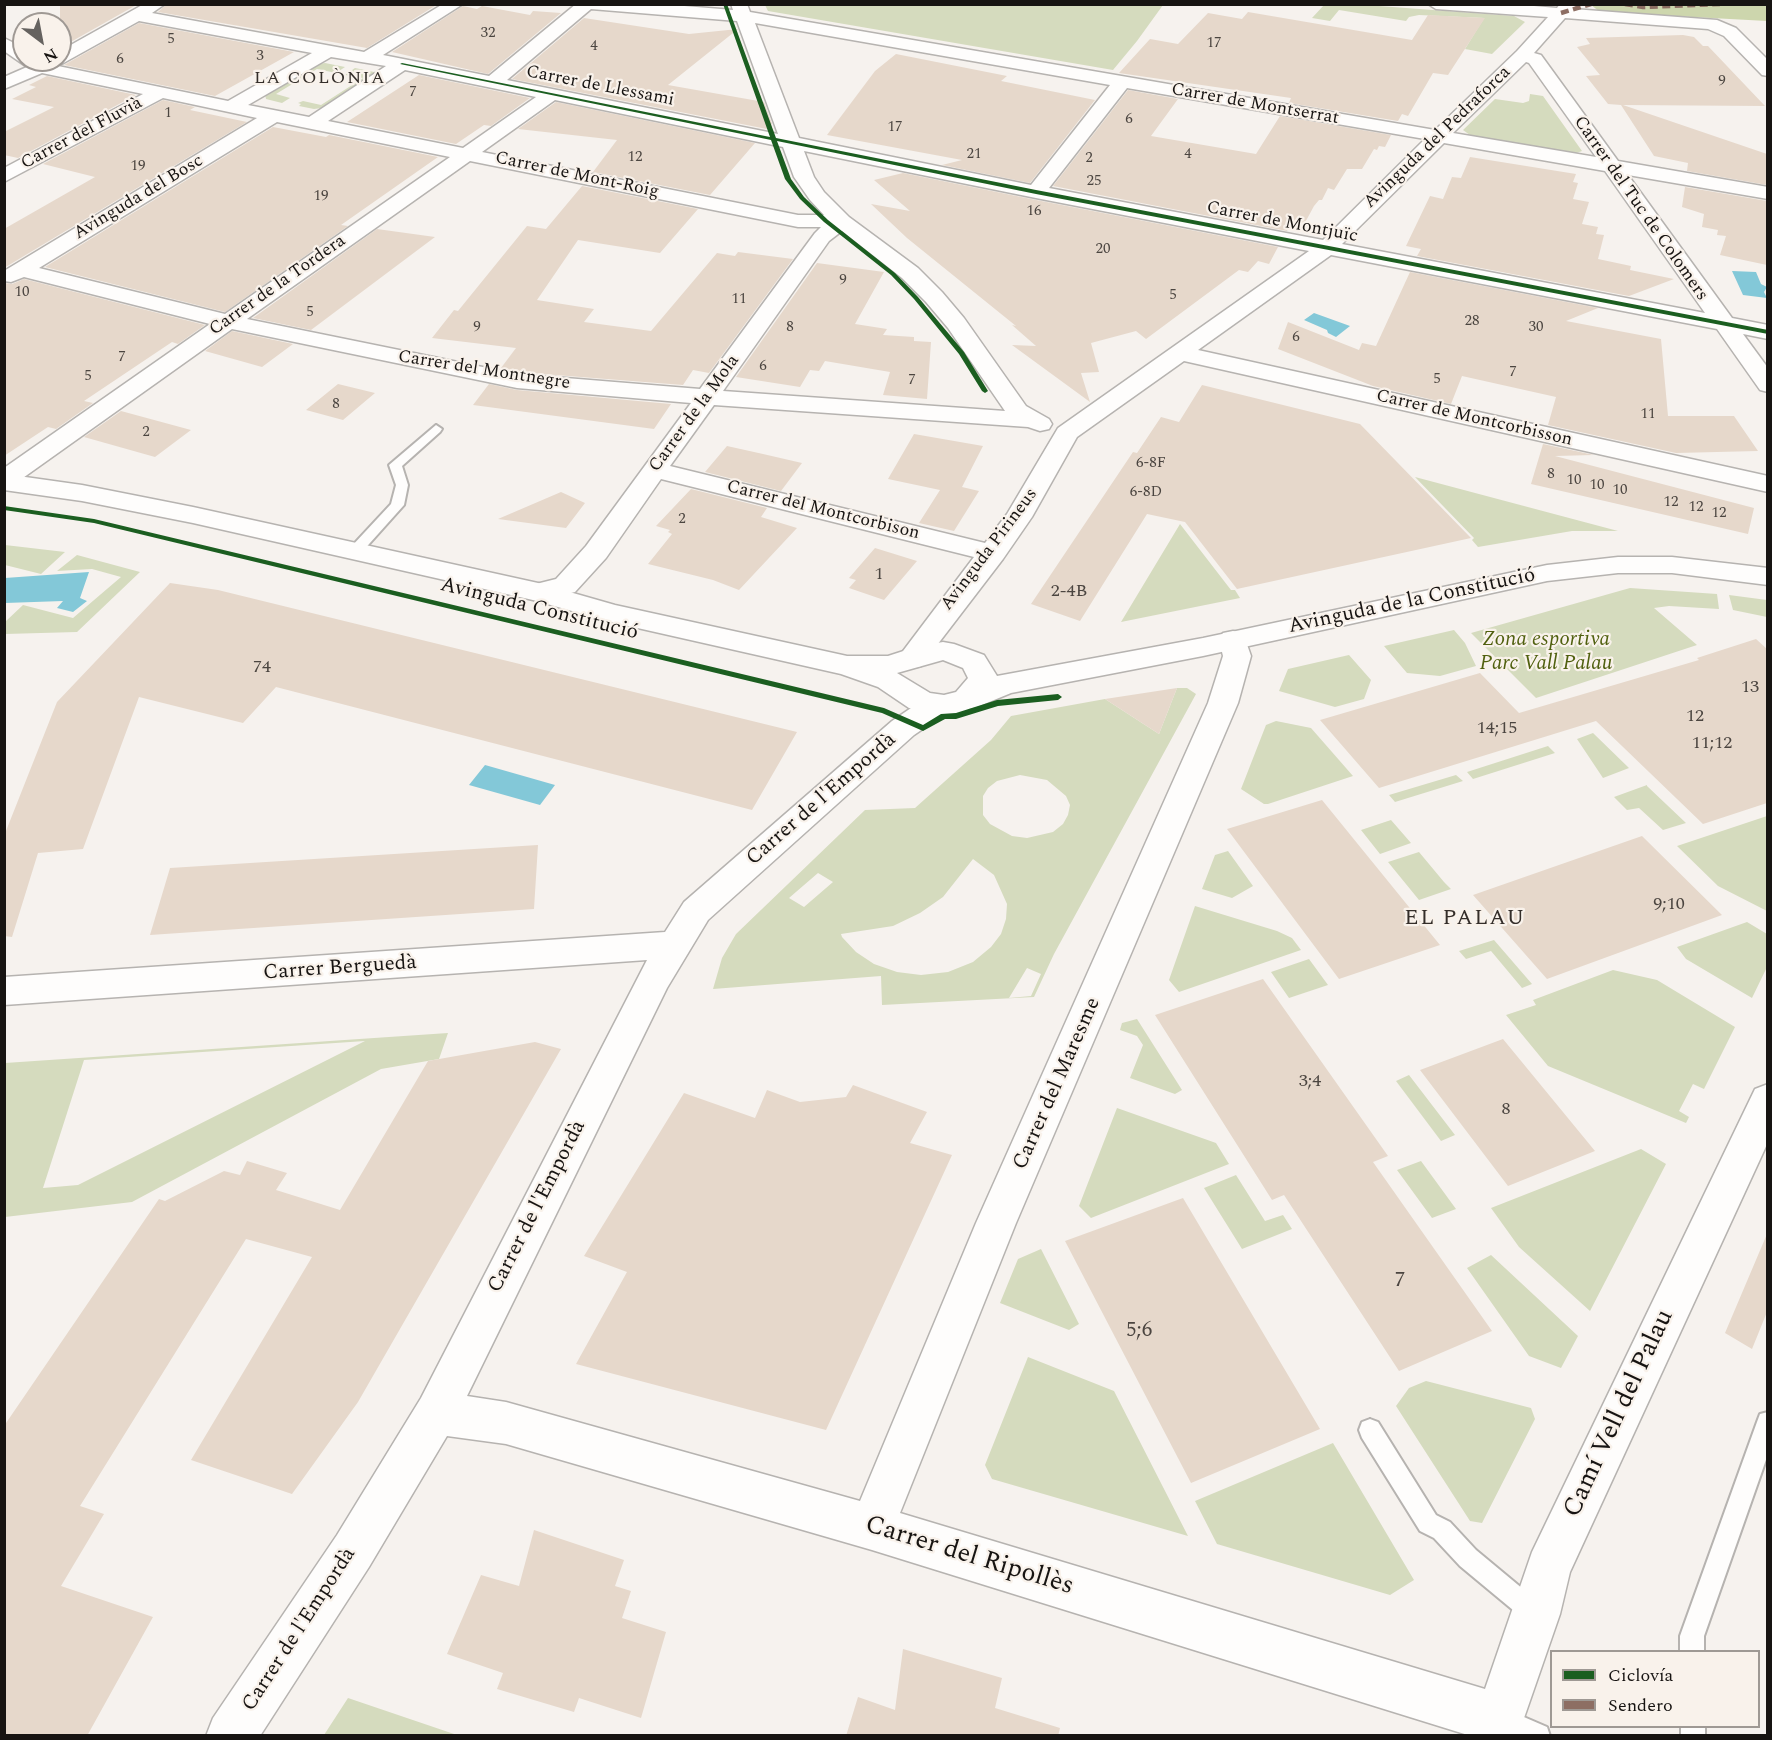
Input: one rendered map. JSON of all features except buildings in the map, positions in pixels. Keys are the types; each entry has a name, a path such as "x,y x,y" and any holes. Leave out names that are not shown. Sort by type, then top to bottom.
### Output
{"street":[{"path":"72,50 139,16 157,4"},
{"path":"367,58 455,4"},
{"path":"493,82 589,4"},
{"name":"Carrer de Montserrat","path":"589,4 741,10 1122,82 1767,193"},
{"path":"1436,4 1565,9 1711,24 1730,32 1767,71"},
{"name":"Avinguda del Pedraforca","path":"1067,433 1089,415 1328,248 1438,136 1520,59 1565,9"},
{"path":"741,10 804,177 818,196 842,221 910,273 934,297 962,331 1017,411 1028,420 1067,433"},
{"path":"139,16 328,51"},
{"path":"72,69 159,93 231,107 328,51"},
{"name":"Carrer de Llessami","path":"328,51 553,93 791,142"},
{"name":"Carrer del Tuc de Colomers","path":"1520,59 1555,89 1767,385"},
{"path":"312,123 402,64"},
{"path":"4,84 27,72"},
{"path":"1036,192 1122,82"},
{"path":"1494,83 1526,84 1555,89"},
{"name":"Carrer del Fluvià","path":"4,176 159,93"},
{"name":"Carrer de la Tordera","path":"4,481 553,93"},
{"name":"Carrer de Mont-Roig","path":"231,107 798,221 842,221"},
{"name":"Avinguda del Bosc","path":"13,275 273,116"},
{"name":"Carrer de Montjuïc","path":"791,142 1036,192 1767,333"},
{"name":"Carrer de la Mola","path":"538,592 565,586 582,569 708,398 822,237 842,221"},
{"name":"Carrer del Montnegre","path":"13,275 517,381 708,398 1028,420"},
{"name":"Carrer de Montcorbisson","path":"1180,353 1767,484"},
{"name":"Avinguda Pirineus","path":"910,659 1019,517 1067,433"},
{"name":"Carrer del Montcorbison","path":"654,470 993,553"},
{"name":"Avinguda Constitució","path":"4,481 171,510 356,550 538,592 611,613 847,666 888,680 905,703"},
{"name":"Avinguda de la Constitució","path":"1060,672 1233,640 1547,573 1618,565 1672,565 1767,577"},
{"name":"Avinguda Pirineus","path":"938,621 939,638 960,655"},
{"name":"Carrer del Maresme","path":"872,1527 996,1223 1223,703 1237,656 1233,640"},
{"path":"905,703 902,673 910,659 932,652 960,655 998,668 1060,672"},
{"path":"960,655 981,669 983,678 981,686 961,702"},
{"name":"Avinguda Constitució","path":"847,666 891,665 910,659"},
{"path":"961,702 1004,684 1060,672"},
{"name":"Carrer de l'Empordà","path":"231,1736 352,1551 436,1413 632,1022 674,945 696,911 905,703 925,713 961,702"},
{"name":"Carrer Berguedà","path":"4,991 674,945"},
{"name":"Camí Vell del Palau","path":"1511,1730 1548,1568 1767,1100"},
{"name":"Carrer del Ripollès","path":"436,1413 506,1423 872,1527 1511,1730"}],"lane":[{"path":"356,550 397,505 402,485 395,465 436,429"},
{"path":"1692,1650 1692,1636 1767,1422"},
{"path":"1370,1430 1428,1523 1442,1530 1468,1558 1536,1614"}],"green space":[{"path":"1352,4 1514,16 1525,22 1492,54 1465,49 1484,18 1419,15 1409,17 1406,21 1339,10 1330,21 1312,18 1324,5"},
{"path":"765,5 1163,5 1113,70 768,11"},
{"path":"1591,5 1767,5 1767,21 1600,12"},
{"path":"325,63 345,67 336,73 317,69 276,94 290,98 282,103 266,99 265,94 313,65"},
{"path":"355,68 374,72 376,78 330,107 314,109 299,106 301,104 298,103 303,101 321,105 363,78 345,75"},
{"path":"1530,94 1543,96 1582,151 1571,155 1474,138 1463,130 1495,99 1523,103 1529,101"},
{"path":"1415,477 1618,531 1572,531 1478,547 1472,540 1474,538"},
{"path":"1180,524 1231,590 1235,590 1240,598 1121,622"},
{"path":"5,545 65,552 41,574 5,565"},
{"path":"77,555 140,572 77,632 5,634 5,622 23,605 73,618 121,577 92,569 57,571"},
{"name":"Zona esportiva Parc Vall Palau","path":"1630,588 1717,594 1719,609 1669,606 1654,608 1697,645 1536,698 1471,633"},
{"path":"1729,595 1767,600 1767,617 1733,610"},
{"path":"1454,630 1465,643 1476,666 1440,676 1407,673 1384,646"},
{"path":"1349,655 1371,680 1364,699 1335,707 1279,691 1288,669"},
{"path":"1177,688 1187,688 1196,694 1054,954 1034,997 882,1005 881,976 713,989 722,958 736,934 865,810 915,808 991,740 1011,716 1105,699 1159,734","holes":["1020,775 1047,780 1066,796 1070,805 1063,824 1053,832 1027,838 1012,836 990,824 983,815 983,796 988,788 997,781","973,859 994,875 1007,904 1006,919 1001,934 991,947 973,962 948,972 921,975 897,972 874,964 856,952 842,937 841,934 893,926 920,913 943,897","818,873 833,882 804,907 789,898","1027,968 1041,974 1031,996 1009,998"]},
{"path":"1276,721 1311,728 1353,776 1268,804 1264,804 1241,789 1266,725"},
{"path":"1593,733 1629,768 1603,778 1577,739"},
{"path":"1548,746 1555,753 1473,779 1467,772"},
{"path":"1456,775 1463,781 1395,802 1389,795"},
{"path":"1647,785 1686,823 1663,830 1639,808 1627,810 1614,797"},
{"path":"1768,816 1767,911 1718,886 1677,846"},
{"path":"1391,820 1411,843 1380,854 1361,830"},
{"path":"1228,851 1253,886 1232,898 1202,889 1215,855"},
{"path":"1419,852 1451,889 1419,900 1388,862"},
{"path":"1195,906 1277,931 1292,938 1301,950 1179,992 1169,980"},
{"path":"1747,922 1767,934 1767,967 1752,998 1686,959 1677,947"},
{"path":"1494,940 1532,984 1522,988 1491,951 1466,959 1459,951"},
{"path":"1309,959 1328,985 1289,998 1271,972"},
{"path":"1613,970 1657,980 1735,1027 1704,1089 1693,1084 1679,1111 1689,1117 1686,1123 1548,1066 1506,1015 1536,1005 1533,1000"},
{"path":"1137,1019 1182,1090 1175,1094 1130,1078 1143,1045 1137,1036 1120,1030 1122,1023"},
{"path":"448,1033 439,1059 381,1069 132,1202 5,1217 5,1063","holes":["365,1041 78,1185 43,1188 84,1060"]},
{"path":"1409,1075 1455,1135 1441,1141 1396,1081"},
{"path":"1117,1108 1216,1143 1229,1164 1091,1218 1079,1206"},
{"path":"1641,1149 1666,1164 1590,1311 1519,1247 1491,1208"},
{"path":"1421,1161 1456,1209 1432,1218 1397,1170"},
{"path":"1236,1175 1265,1221 1283,1215 1292,1229 1242,1249 1204,1188"},
{"path":"1041,1249 1079,1324 1069,1330 1000,1303 1018,1259"},
{"path":"1491,1255 1578,1336 1561,1368 1529,1356 1467,1268"},
{"path":"1028,1357 1114,1391 1188,1536 992,1479 985,1465"},
{"path":"1426,1381 1531,1408 1535,1419 1482,1523 1470,1521 1396,1406 1409,1388"},
{"path":"1333,1443 1414,1580 1390,1595 1217,1544 1195,1501"},
{"path":"348,1698 457,1735 324,1735"}],"water":[{"path":"1732,271 1756,272 1761,284 1767,287 1764,292 1767,298 1743,295"},
{"path":"1314,313 1350,326 1336,337 1327,330 1304,320"},
{"path":"89,572 80,598 87,601 73,612 57,608 63,601 5,603 5,578"},
{"path":"485,765 555,785 540,805 469,785"}],"marked path":[{"path":"1561,13 1591,4"},
{"path":"1625,4 1643,7 1720,4"}],"cycle path":[{"path":"725,4 788,179 802,198 826,221 893,274 916,298 962,353 985,391"},
{"path":"402,64 1036,192 1768,332"},
{"path":"4,508 94,521 884,711 923,728 944,716 956,716 997,703 1058,697"}],"district":[{"name":"LA COLÒNIA","path":"320,79"},
{"name":"EL PALAU","path":"1465,920"}]}
